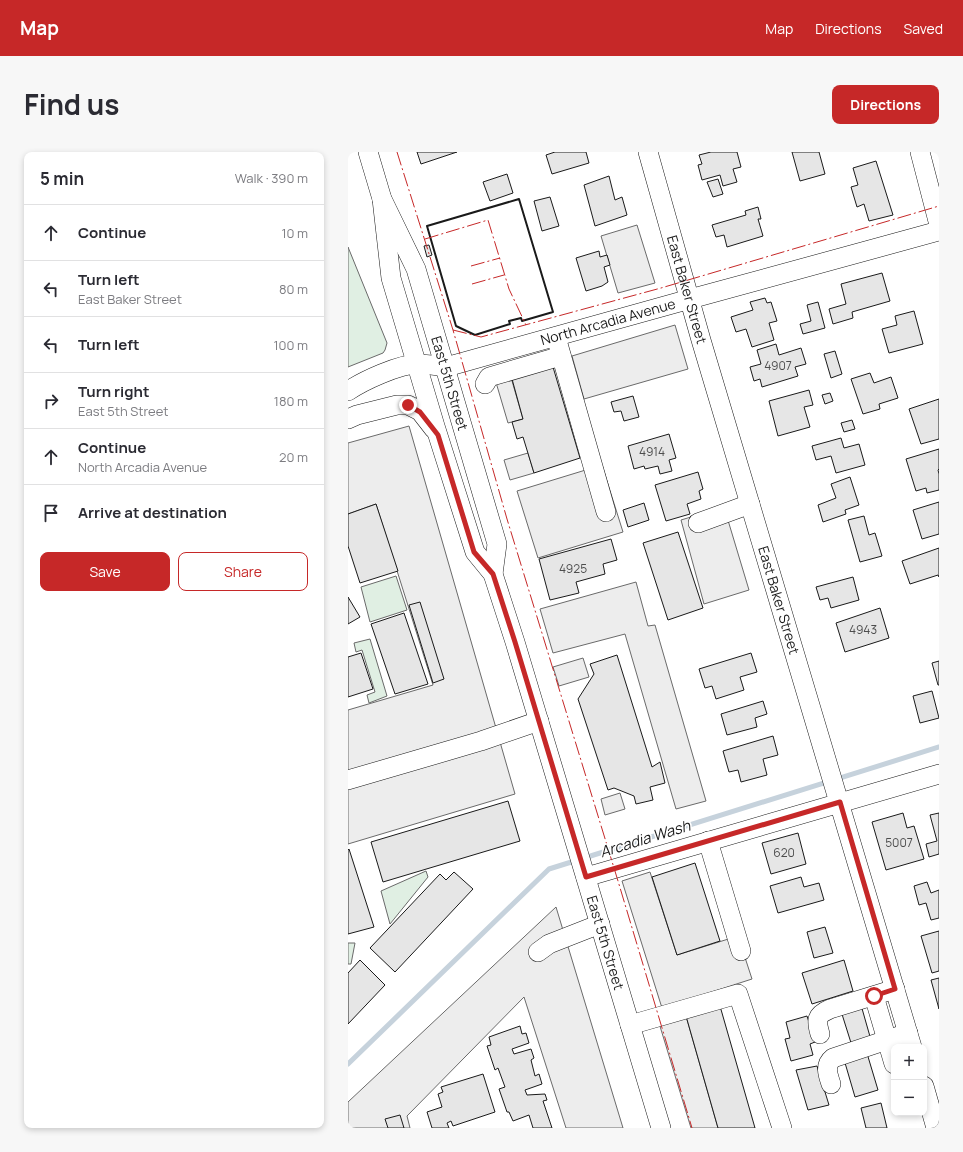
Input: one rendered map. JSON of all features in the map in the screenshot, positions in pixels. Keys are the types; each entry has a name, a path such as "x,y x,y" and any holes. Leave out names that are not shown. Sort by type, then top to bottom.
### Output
{"street":[{"name":"East 5th Street","path":"368,152 382,199 416,269 446,367 497,544 493,574"},
{"name":"East Baker Street","path":"648,152 750,504 910,1040"},
{"path":"920,152 939,225"},
{"name":"East 5th Street","path":"382,199 391,278 474,552 493,574 585,872 658,1127"},
{"name":"North Arcadia Avenue","path":"348,391 358,385 396,369 417,364 446,367 690,298 939,231"},
{"path":"556,337 606,512"},
{"path":"485,384 489,377 561,356"},
{"path":"348,419 357,415 397,405 408,405 420,412 438,435"},
{"path":"698,522 750,504"},
{"path":"348,780 481,741 539,721"},
{"path":"585,872 708,841 939,774"},
{"path":"708,841 741,951"},
{"path":"538,952 549,944 600,924"},
{"path":"820,1034 817,1021 822,1013 830,1009 895,989"},
{"path":"630,1025 738,994 782,1128"},
{"path":"874,996 891,1054"},
{"path":"831,1084 827,1066 830,1060 837,1056 887,1040 910,1040"},
{"path":"927,1096 936,1128"}],"green space":[{"path":"348,247 387,343 383,353 348,367"},
{"path":"396,576 407,610 370,622 361,587"},
{"path":"370,639 387,696 369,703 367,695 375,692 362,650 356,652 354,643"},
{"path":"426,871 428,877 390,924 381,891"},
{"path":"348,943 355,943 351,964 348,964"}],"shaded area":[{"path":"637,225 655,283 618,293 601,236"},
{"path":"675,325 688,369 584,399 572,356"},
{"path":"510,374 523,419 508,423 495,379"},
{"path":"409,426 515,794 348,844 348,710 433,685 376,504 348,514 348,443"},
{"path":"528,453 534,473 510,480 504,460"},
{"path":"602,465 623,532 538,558 517,491"},
{"path":"724,507 749,590 704,604 681,520"},
{"path":"636,582 648,626 655,625 706,801 676,809 625,634 553,653 540,609"},
{"path":"583,658 589,677 559,686 553,667"},
{"path":"620,793 625,809 605,815 601,799"},
{"path":"650,872 677,955 738,936 752,979 662,1008 622,881"},
{"path":"556,907 623,1128 566,1128 524,997 407,1116 410,1128 348,1128 348,1102"},
{"path":"686,1016 718,1128 691,1128 659,1023"}],"building":[{"path":"417,152 457,152 421,164"},
{"path":"555,152 586,152 589,163 552,174 546,155"},
{"path":"711,152 737,152 741,167 733,169 737,182 723,186 720,175 702,180 698,165 702,164 699,155"},
{"path":"792,152 819,152 825,174 800,181"},
{"path":"876,161 893,215 869,221 864,204 857,207 851,187 858,185 853,168"},
{"path":"507,174 513,193 490,201 483,182"},
{"path":"609,176 615,200 622,197 627,215 595,226 584,185"},
{"path":"718,179 723,194 713,197 707,182"},
{"path":"550,197 559,226 542,231 534,201"},
{"path":"758,207 761,219 758,219 763,236 727,247 724,235 716,237 712,225 746,215 745,211"},
{"path":"429,245 432,255 427,257 424,246"},
{"path":"599,251 600,257 607,255 610,265 604,267 608,282 602,286 586,291 576,258"},
{"path":"882,273 890,301 852,312 853,318 833,324 829,309 846,304 841,284"},
{"path":"765,298 767,303 771,302 777,321 769,323 774,340 752,347 746,329 736,332 731,317 753,310 750,302"},
{"path":"818,302 825,328 803,334 800,324 811,321 807,305"},
{"path":"914,311 923,344 889,353 882,329 897,325 895,316"},
{"path":"776,344 779,355 801,348 806,364 795,367 798,376 762,387 760,379 754,381 750,367 761,364 757,350"},
{"path":"835,351 842,374 831,378 824,354"},
{"path":"553,367 580,458 534,473 523,437 517,439 512,422 523,419 512,379"},
{"path":"870,373 874,383 891,377 898,398 879,404 880,409 863,414 851,379"},
{"path":"809,390 813,405 804,407 810,427 778,436 769,401"},
{"path":"830,393 833,401 825,404 822,395"},
{"path":"633,396 639,417 624,421 621,411 614,412 611,402"},
{"path":"939,399 939,439 921,444 909,409"},
{"path":"852,420 855,429 844,432 841,423"},
{"path":"669,434 676,458 669,460 672,471 660,474 658,466 645,469 644,466 634,469 628,446"},
{"path":"841,438 844,448 859,444 865,465 836,473 831,456 816,460 812,446"},
{"path":"939,449 939,490 927,493 926,488 916,491 906,459"},
{"path":"698,472 703,489 699,491 701,499 687,504 690,514 666,521 655,485"},
{"path":"850,477 859,505 845,510 846,514 823,522 818,505 836,498 831,484"},
{"path":"939,502 939,534 922,539 913,510"},
{"path":"644,503 649,520 628,527 623,510"},
{"path":"376,504 398,571 360,583 348,546 348,514"},
{"path":"864,516 869,535 875,533 882,556 860,562 848,520"},
{"path":"678,532 703,608 668,620 643,543"},
{"path":"611,539 617,560 603,564 605,574 576,582 579,593 550,600 539,559"},
{"path":"939,548 939,577 938,575 910,584 902,561"},
{"path":"853,577 859,600 831,608 828,598 820,600 816,587"},
{"path":"348,597 360,617 348,624"},
{"path":"420,602 444,679 433,683 409,605"},
{"path":"880,608 889,638 845,652 836,623"},
{"path":"404,613 428,684 395,694 371,624"},
{"path":"361,653 373,689 348,697 348,657"},
{"path":"751,653 757,672 740,677 744,690 716,699 712,686 705,688 699,669"},
{"path":"617,655 652,767 660,762 665,783 650,787 653,800 636,804 634,796 614,788 608,790 578,699 594,674 590,664"},
{"path":"939,661 939,685 938,685 932,663"},
{"path":"932,691 939,718 920,723 913,696"},
{"path":"763,701 767,714 755,718 757,727 727,735 721,714"},
{"path":"773,736 778,755 763,759 767,775 741,782 738,770 729,772 723,751"},
{"path":"508,801 520,841 383,882 371,842"},
{"path":"903,813 907,828 914,826 924,859 886,870 872,822"},
{"path":"939,813 939,854 929,857 926,844 937,841 930,815"},
{"path":"798,833 806,864 771,874 762,843"},
{"path":"349,849 374,927 348,934 348,850"},
{"path":"695,863 720,941 677,955 652,877"},
{"path":"454,872 473,889 395,972 370,948 440,874 446,880"},
{"path":"801,877 804,887 819,883 824,900 778,913 770,886"},
{"path":"927,882 931,893 939,890 939,918 931,920 926,903 919,905 914,886"},
{"path":"825,927 833,953 814,958 807,932"},
{"path":"939,931 939,971 932,973 921,936"},
{"path":"360,960 385,985 348,1024 348,973"},
{"path":"844,960 853,991 812,1004 802,973"},
{"path":"939,978 939,1009 931,980"},
{"path":"861,1005 871,1040 852,1046 841,1011"},
{"path":"720,1006 755,1128 718,1128 686,1016"},
{"path":"807,1016 815,1042 810,1044 813,1055 791,1061 785,1039 790,1038 786,1022"},
{"path":"520,1026 522,1034 526,1033 529,1043 512,1049 514,1054 531,1049 534,1058 531,1060 535,1076 539,1074 542,1084 525,1090 527,1095 545,1094 547,1100 543,1101 552,1128 533,1128 529,1115 513,1121 509,1112 507,1112 499,1089 505,1087 498,1068 495,1070 487,1046 491,1045 489,1037"},
{"path":"866,1050 878,1090 855,1097 843,1056"},
{"path":"817,1066 829,1105 808,1110 796,1070"},
{"path":"483,1074 495,1112 453,1126 451,1121 447,1123 449,1128 432,1128 427,1112 442,1107 438,1094 443,1092 441,1087"},
{"path":"881,1103 887,1128 866,1128 861,1108"},
{"path":"400,1115 404,1128 388,1128 385,1119"}],"waterway":[{"name":"Arcadia Wash","path":"348,1064 549,869 939,747"}],"wall":[{"path":"519,199 553,312 522,321 521,318 509,321 510,324 475,335 456,326 427,226 519,199"}],"power":[{"path":"397,152 453,330 507,519 692,1128"},
{"path":"453,330 481,337 661,288 939,206"},
{"path":"425,239 488,220 509,289 526,325"},
{"path":"471,266 500,258"},
{"path":"472,284 504,275"}],"route":[{"path":"408,405 420,412 431,424 438,435 474,552 493,574 586,877 840,802 895,989 874,996"}]}
